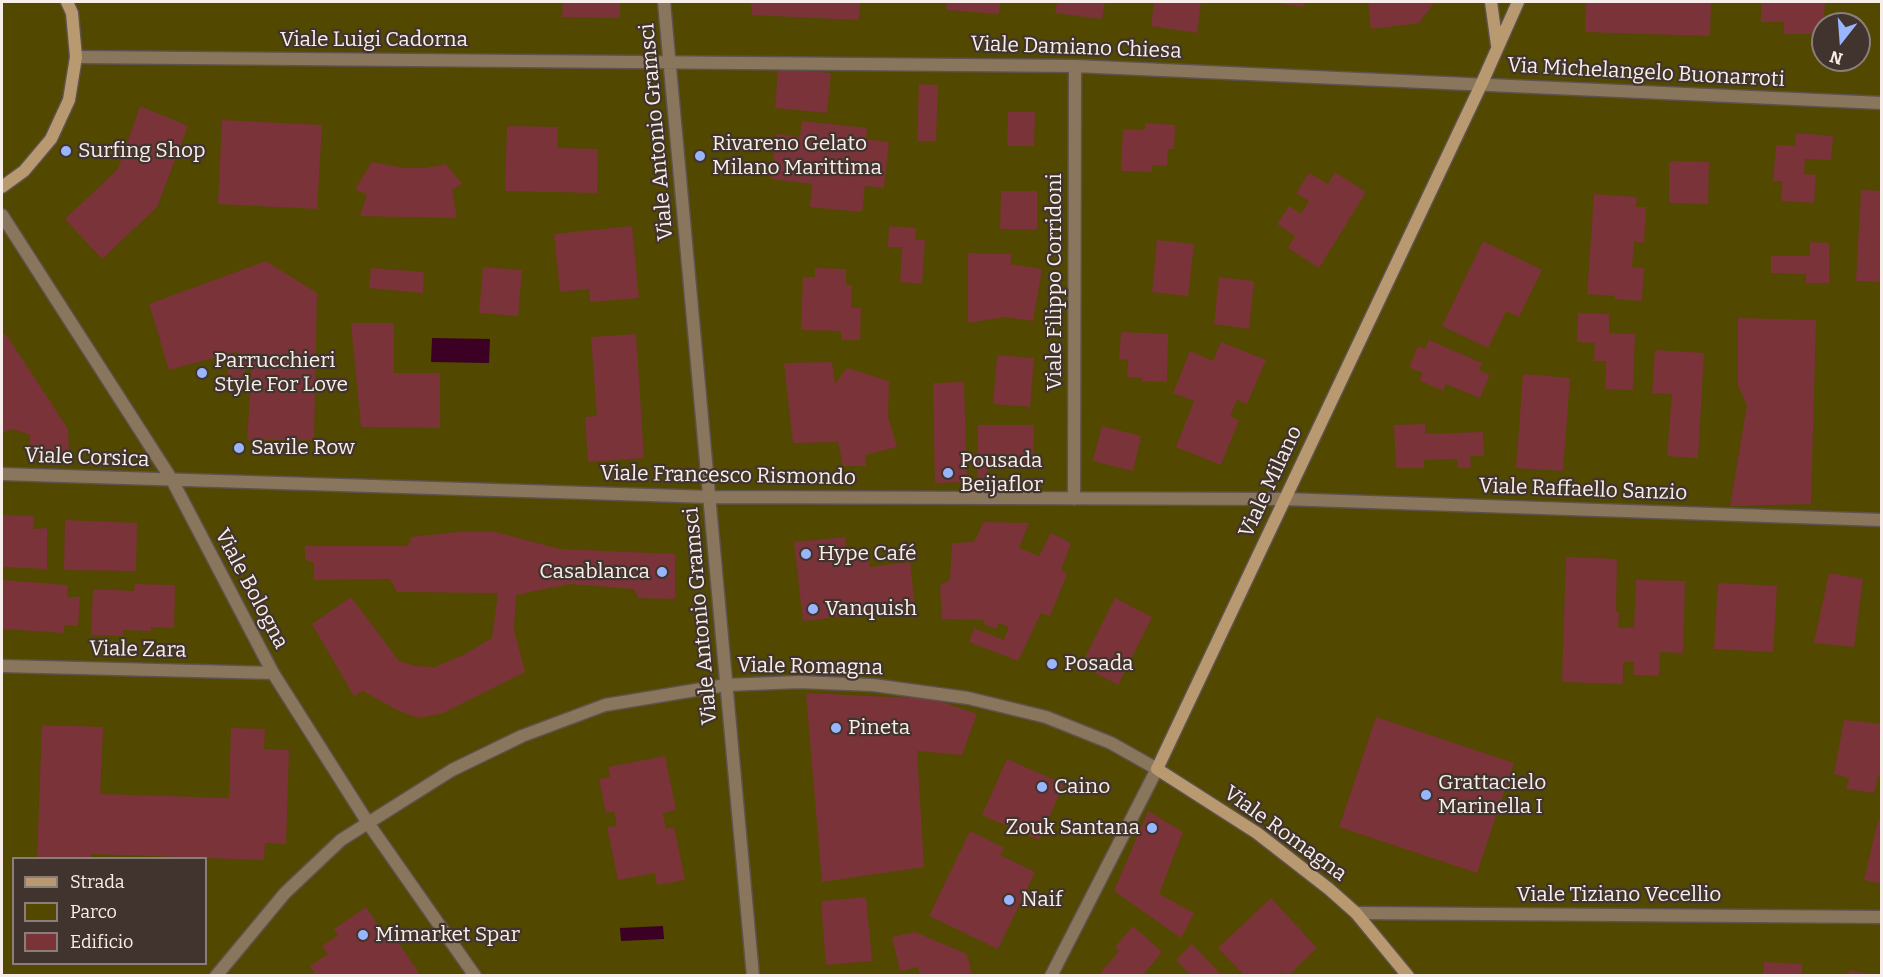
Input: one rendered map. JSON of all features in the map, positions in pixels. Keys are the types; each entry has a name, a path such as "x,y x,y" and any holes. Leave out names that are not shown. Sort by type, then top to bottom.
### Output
{"street":[{"path":"2,187 24,171 51,139 69,100 76,57 72,13 67,2"},
{"name":"Viale Antonio Gramsci","path":"664,2 753,975"},
{"path":"1491,2 1497,46"},
{"name":"Viale Milano","path":"1051,975 1157,769 1481,85 1518,2"},
{"name":"Viale Luigi Cadorna","path":"76,57 671,62"},
{"name":"Viale Damiano Chiesa","path":"671,62 1075,66 1481,85"},
{"name":"Viale Filippo Corridoni","path":"1074,499 1075,66"},
{"name":"Via Michelangelo Buonarroti","path":"1481,85 1881,103"},
{"name":"Viale Bologna","path":"2,215 172,480 273,673 368,823 475,975"},
{"name":"Viale Corsica","path":"2,474 172,480"},
{"name":"Viale Francesco Rismondo","path":"172,480 710,497 1284,499"},
{"name":"Viale Raffaello Sanzio","path":"1284,499 1881,520"},
{"name":"Viale Zara","path":"2,666 273,673"},
{"name":"Viale Romagna","path":"216,975 285,893 341,840 452,770 522,736 605,705 726,685 799,682 862,684 968,698 1046,717 1111,743 1157,769 1257,833 1329,888 1356,913 1408,975"},
{"name":"Viale Tiziano Vecellio","path":"1356,913 1881,917"}],"green space":[{"path":"2,2 1881,2 1881,975 2,976"}],"shaded area":[{"path":"432,338 490,339 489,363 431,362"},
{"path":"663,926 664,939 621,941 620,928"}],"building":[{"path":"563,2 620,2 620,18 562,17"},
{"path":"751,2 860,2 859,20 752,15"},
{"path":"947,2 1000,2 999,14 946,10"},
{"path":"1057,2 1105,2 1102,19 1055,13"},
{"path":"1154,2 1201,2 1197,33 1151,26"},
{"path":"1281,2 1305,2 1304,7 1281,4"},
{"path":"1368,2 1434,3 1419,23 1371,29"},
{"path":"1586,2 1711,2 1710,36 1585,32"},
{"path":"1761,2 1825,2 1824,12 1811,12 1811,34 1784,34 1784,22 1761,22"},
{"path":"778,68 831,73 827,113 775,108"},
{"path":"919,84 938,85 936,141 917,141"},
{"path":"140,106 188,126 157,207 102,259 65,219 118,169"},
{"path":"1008,112 1035,112 1034,146 1007,146"},
{"path":"222,120 322,125 317,209 218,204"},
{"path":"802,121 867,128 866,139 889,142 884,188 865,186 862,212 810,207 812,184 771,179 776,134 800,137"},
{"path":"1145,123 1175,125 1174,149 1168,149 1167,166 1152,165 1152,172 1121,171 1123,129 1145,130"},
{"path":"507,126 558,127 557,148 598,149 597,193 505,191"},
{"path":"1796,133 1833,136 1831,160 1805,159 1804,174 1816,175 1814,203 1781,201 1782,181 1773,181 1776,145 1795,146"},
{"path":"1669,161 1709,162 1708,204 1669,203"},
{"path":"372,162 404,168 425,168 446,164 462,184 452,190 457,218 360,216 367,195 355,189"},
{"path":"1335,172 1366,192 1319,268 1288,248 1295,236 1277,224 1289,206 1301,214 1309,201 1296,193 1309,173 1328,184"},
{"path":"1861,190 1882,191 1882,282 1856,281"},
{"path":"1001,191 1037,191 1037,229 1000,229"},
{"path":"1594,194 1637,197 1636,207 1646,207 1644,243 1634,242 1632,267 1644,268 1642,301 1587,294"},
{"path":"632,226 639,298 590,302 589,289 560,292 554,234"},
{"path":"889,226 916,228 915,240 925,240 922,284 900,282 902,247 888,247"},
{"path":"1157,240 1194,244 1188,296 1152,292"},
{"path":"1483,241 1542,270 1519,317 1506,311 1488,348 1442,326"},
{"path":"1810,242 1829,243 1829,283 1806,283 1806,274 1771,273 1771,256 1810,256"},
{"path":"968,253 1012,254 1010,264 1042,269 1033,321 1004,317 968,323"},
{"path":"266,261 317,293 314,440 247,440 252,361 237,380 232,380 227,372 239,351 169,370 149,304"},
{"path":"483,267 522,270 518,316 479,313"},
{"path":"371,268 424,272 423,293 369,288"},
{"path":"815,268 846,269 846,285 852,285 851,308 861,308 860,340 841,340 841,331 801,330 803,277 815,277"},
{"path":"1219,277 1254,281 1249,329 1214,324"},
{"path":"1578,313 1609,314 1609,333 1635,334 1633,390 1605,389 1606,361 1594,361 1595,343 1577,342"},
{"path":"1738,318 1816,320 1811,504 1730,506 1747,405 1738,386"},
{"path":"351,323 394,323 394,373 440,373 440,428 361,427"},
{"path":"1121,332 1168,334 1167,382 1142,381 1142,378 1127,377 1128,360 1119,359"},
{"path":"5,333 68,429 69,455 29,457 30,435 13,429 2,433 2,335"},
{"path":"636,334 644,458 588,462 585,417 597,416 591,337"},
{"path":"1429,340 1482,363 1479,370 1490,375 1480,398 1446,384 1443,391 1419,380 1423,373 1409,367 1418,346 1425,349"},
{"path":"1221,342 1266,360 1247,404 1237,400 1230,416 1239,420 1221,465 1176,447 1194,401 1173,393 1190,351 1213,361"},
{"path":"1655,350 1704,353 1698,458 1667,456 1672,394 1652,393"},
{"path":"997,355 1034,358 1030,407 993,404"},
{"path":"832,362 835,384 847,368 889,381 888,417 897,447 865,455 866,466 843,466 838,442 793,443 784,363"},
{"path":"1523,374 1570,378 1563,471 1516,468"},
{"path":"964,382 967,482 935,483 933,383"},
{"path":"1425,424 1425,434 1483,432 1484,456 1470,456 1471,468 1458,468 1457,459 1424,460 1424,468 1396,468 1394,425"},
{"path":"978,425 1034,425 1033,468 987,468 987,478 977,478"},
{"path":"1102,426 1141,436 1133,471 1093,461"},
{"path":"2,515 34,516 33,529 47,528 47,569 2,567"},
{"path":"65,520 137,523 136,571 64,570"},
{"path":"984,522 1029,523 1019,548 1039,556 1051,533 1071,543 1061,570 1067,574 1050,616 1041,613 1018,661 969,642 974,628 1004,640 1009,627 998,623 996,629 983,624 984,620 942,619 940,585 950,580 952,543 974,542"},
{"path":"458,532 495,532 560,549 675,554 675,599 638,598 634,589 570,584 516,595 514,630 525,672 443,713 418,718 395,709 363,691 354,696 312,624 351,597 399,661 415,666 435,667 465,654 492,638 498,593 397,592 390,579 314,580 314,562 305,560 305,546 408,546 411,537"},
{"path":"845,537 847,561 869,558 870,567 910,562 915,608 803,621 794,542"},
{"path":"1566,557 1617,559 1618,628 1634,628 1636,580 1685,581 1683,653 1660,652 1659,676 1633,675 1634,662 1623,662 1623,684 1562,682"},
{"path":"1829,573 1863,579 1854,647 1814,643"},
{"path":"2,580 68,585 67,597 80,597 78,626 64,625 64,633 2,629"},
{"path":"1718,583 1777,586 1773,652 1714,649"},
{"path":"135,584 175,585 174,628 151,627 151,631 123,630 123,636 91,635 93,589 134,591"},
{"path":"1115,598 1152,617 1118,685 1081,665"},
{"path":"806,693 934,699 977,714 962,755 917,751 924,867 822,882"},
{"name":"Grattacielo Marinella I","path":"1376,717 1514,763 1477,873 1339,827"},
{"path":"1844,720 1882,724 1882,777 1878,776 1874,793 1846,789 1849,778 1834,774"},
{"path":"42,725 103,727 100,794 229,798 231,728 265,729 264,749 289,750 286,844 265,843 264,860 91,854 91,857 37,857"},
{"path":"665,756 676,810 663,813 666,829 674,827 685,880 657,885 655,873 618,880 607,827 617,826 614,811 606,813 599,779 610,777 608,767"},
{"path":"1007,759 1064,784 1039,840 982,815"},
{"path":"1148,811 1183,832 1159,894 1194,913 1181,938 1114,891"},
{"path":"1878,820 1882,821 1882,884 1864,880"},
{"path":"970,831 1004,848 1000,855 1035,872 998,949 929,916"},
{"path":"866,897 872,961 826,965 821,901"},
{"path":"1271,898 1317,948 1288,976 1284,976 1281,972 1277,976 1245,976 1218,948"},
{"path":"366,907 390,943 396,939 421,976 316,976 310,966 328,954 322,946 338,935 334,929"},
{"path":"1133,926 1162,952 1142,976 1098,976 1119,951 1115,947"},
{"path":"915,932 967,954 972,976 934,976 934,974 920,976 918,967 900,971 892,937"},
{"path":"1192,944 1223,976 1189,976 1190,974 1176,960"},
{"path":"1764,962 1802,964 1802,976 1763,976"},
{"path":"1849,970 1872,974 1872,976 1848,976"}],"place":[{"name":"Surfing Shop","path":"66,151"},
{"name":"Rivareno Gelato Milano Marittima","path":"700,156"},
{"name":"Parrucchieri Style For Love","path":"202,373"},
{"name":"Savile Row","path":"239,448"},
{"name":"Pousada Beijaflor","path":"948,473"},
{"name":"Hype Café","path":"806,554"},
{"name":"Casablanca","path":"662,572"},
{"name":"Vanquish","path":"813,609"},
{"name":"Posada","path":"1052,664"},
{"name":"Pineta","path":"836,728"},
{"name":"Caino","path":"1042,787"},
{"name":"Grattacielo Marinella I","path":"1426,795"},
{"name":"Zouk Santana","path":"1152,828"},
{"name":"Naif","path":"1009,900"},
{"name":"Mimarket Spar","path":"363,935"}]}
